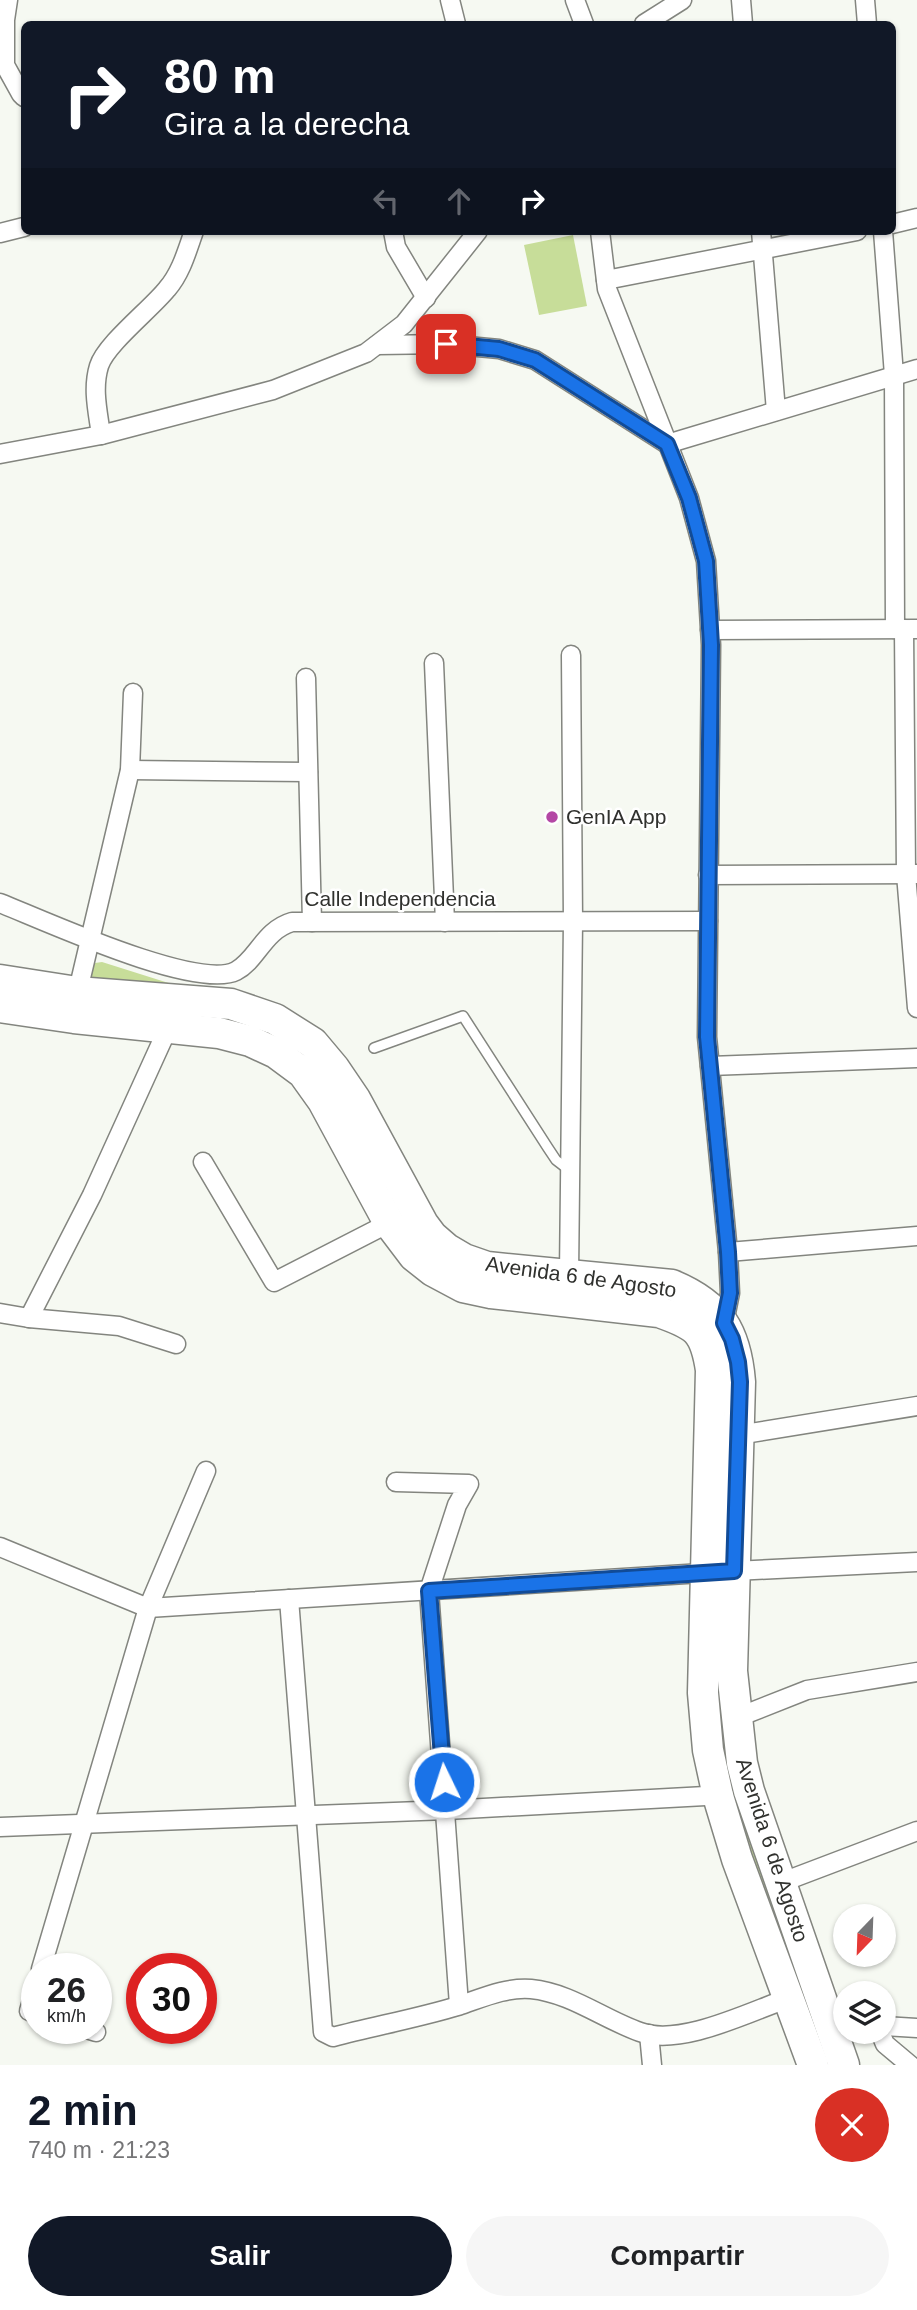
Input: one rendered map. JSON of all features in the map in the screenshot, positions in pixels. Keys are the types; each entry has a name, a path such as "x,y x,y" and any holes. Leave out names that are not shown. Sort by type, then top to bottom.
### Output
{"highway":[{"name":"Avenida 6 de Agosto","path":"0,980 76,1005 167,1028 219,1033 250,1041 276,1053 303,1073 327,1082 355,1099 440,1260 463,1287 491,1293 659,1312 691,1325 704,1337 707,1347 725,1374 738,1436 703,1693 708,1750 718,1796 737,1859 813,2065"},
{"name":"Avenida 6 de Agosto","path":"0,1007 231,1004 275,1019 313,1043 327,1082 389,1223 414,1256 440,1260 464,1259 487,1267 672,1285 693,1294 710,1306 724,1323 732,1339 725,1374 719,1572 742,1763 780,1883 833,2013"},
{"path":"691,1325 724,1323"},
{"name":"Avenida 6 de Agosto","path":"840,2044 844,2065"}],"street":[{"path":"0,2 7,0 5,65 21,94"},
{"path":"450,0 455,21"},
{"path":"575,0 583,21"},
{"path":"649,21 682,0"},
{"path":"741,0 743,21"},
{"path":"865,0 867,21"},
{"path":"896,223 917,219"},
{"path":"0,233 21,228"},
{"path":"101,435 95,386 100,362 168,288 179,271 192,235"},
{"path":"394,235 396,247 426,298"},
{"path":"0,454 101,435 273,390 366,353 404,324 475,235"},
{"path":"600,235 607,289 689,498 706,561 710,630 707,1037 728,1252 730,1293 724,1323"},
{"path":"761,235 776,411"},
{"path":"606,280 838,235"},
{"path":"883,235 894,375 906,629 911,874 917,1008"},
{"path":"377,345 459,345 499,349 535,360 667,444 917,369"},
{"path":"710,630 906,629"},
{"path":"569,1275 573,921 571,655"},
{"path":"434,663 445,922"},
{"path":"306,678 313,922"},
{"path":"76,1005 130,770 133,693"},
{"path":"130,770 308,772"},
{"path":"708,875 911,874"},
{"name":"Calle Independencia","path":"0,902 180,970 207,975 237,970 280,925 292,922 708,921"},
{"path":"29,1318 92,1195 167,1028"},
{"path":"710,1066 917,1058"},
{"path":"203,1162 274,1282 389,1223"},
{"path":"728,1252 917,1237"},
{"path":"0,1312 29,1318 119,1326 176,1345"},
{"path":"738,1436 917,1406"},
{"path":"46,1953 148,1608 206,1471"},
{"path":"396,1482 469,1484 457,1505 429,1591 447,1810 459,2005"},
{"path":"0,1547 148,1608 917,1562"},
{"path":"289,1599 323,2032 333,2036 459,2005 481,1996 531,1989 568,1998 641,2033 665,2038 691,2033 789,1998"},
{"path":"736,1718 807,1690 917,1672"},
{"path":"0,1827 447,1810 718,1796 749,1791"},
{"path":"780,1883 917,1830"},
{"path":"896,2027 917,2028"},
{"path":"649,2035 652,2065"},
{"path":"885,2044 910,2065"}],"lane":[{"path":"374,1048 463,1016 556,1160 570,1171"}],"green space":[{"path":"573,235 587,306 539,315 524,245"},
{"path":"102,962 178,986 97,983 92,978 91,970 95,963"},
{"path":"743,1808 813,2012 802,2016 732,1812"}],"place":[{"name":"GenIA App","path":"552,817"}],"route":[{"path":"444,1782 429,1591 734,1571 740,1382 732,1339 724,1323 730,1293 728,1252 707,1037 711,645 706,561 689,498 667,444 535,360 499,349 446,344"}]}
